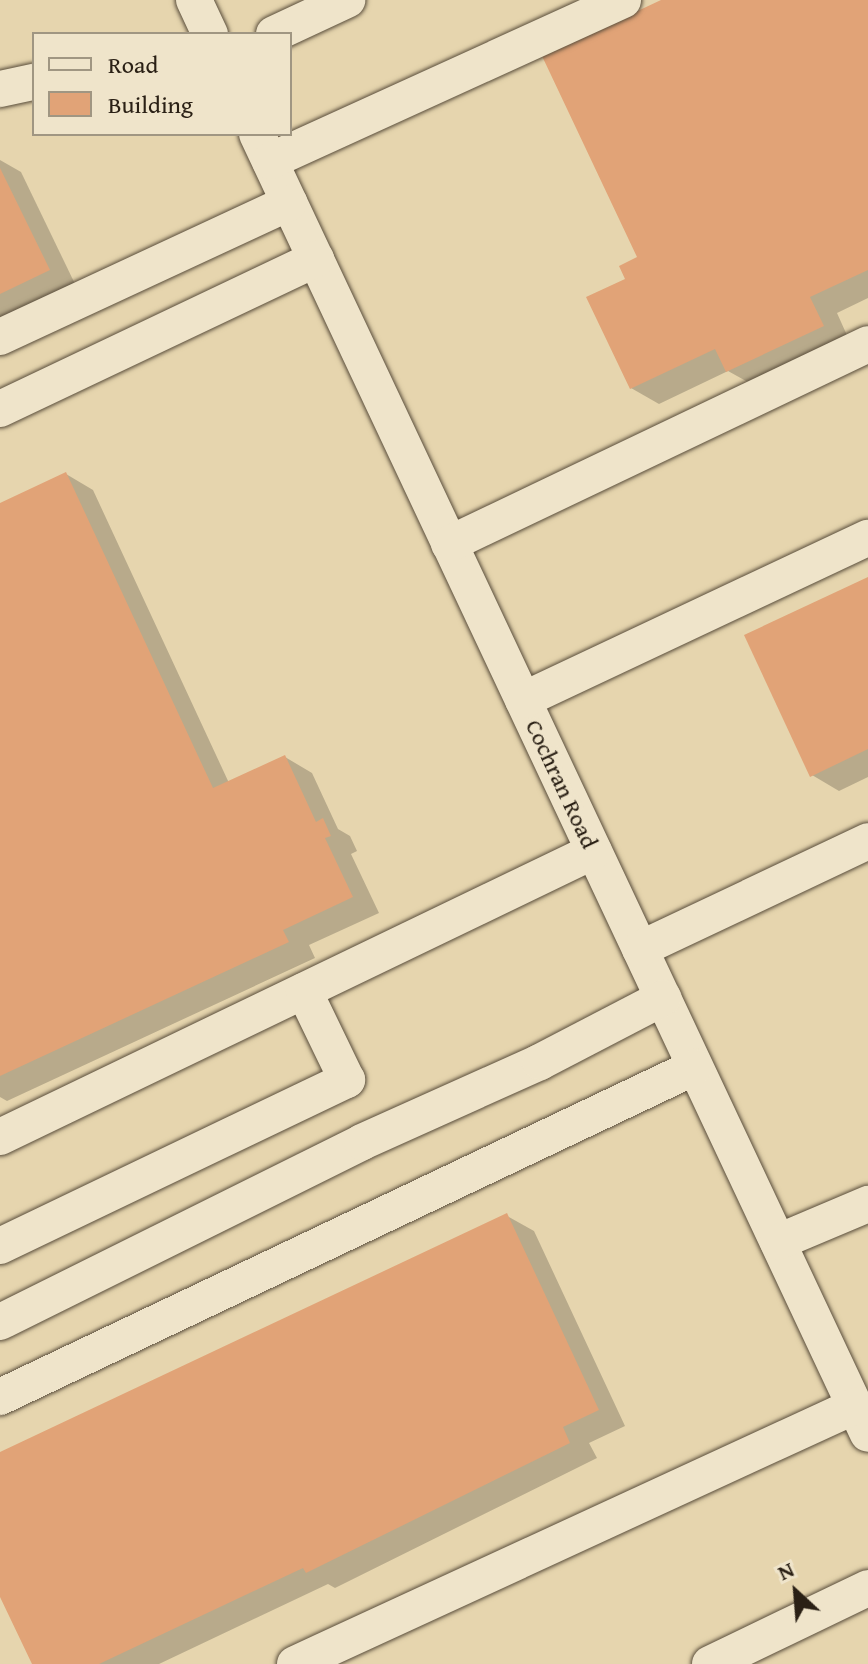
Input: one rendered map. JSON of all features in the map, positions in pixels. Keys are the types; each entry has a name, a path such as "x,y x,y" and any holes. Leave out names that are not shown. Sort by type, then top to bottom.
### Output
{"street":[{"path":"194,0 209,32"},
{"path":"278,32 347,0"},
{"path":"264,148 623,0"},
{"path":"0,89 32,82"},
{"name":"Cochran Road","path":"264,148 861,1420"},
{"path":"0,337 289,203"},
{"path":"0,409 316,259"},
{"path":"449,544 868,344"},
{"path":"523,700 868,538"},
{"path":"640,949 868,841"},
{"path":"0,1137 594,851"},
{"path":"0,1246 347,1080 304,991"},
{"path":"0,1322 663,998"},
{"path":"0,1397 695,1067"},
{"path":"778,1242 868,1204"},
{"path":"295,1664 861,1420"},
{"path":"710,1664 772,1651 868,1588"}],"building":[{"path":"661,0 868,0 868,270 810,297 824,326 726,372 715,349 630,389 586,297 625,279 619,266 637,257 542,56"},
{"path":"0,168 50,270 0,294"},
{"path":"66,472 213,788 285,755 316,822 323,818 331,836 325,838 353,897 283,930 289,942 0,1076 0,503"},
{"path":"868,577 868,749 810,777 744,635"},
{"path":"507,1213 599,1410 563,1427 570,1443 306,1573 303,1568 99,1664 32,1664 0,1597 0,1452"}]}
